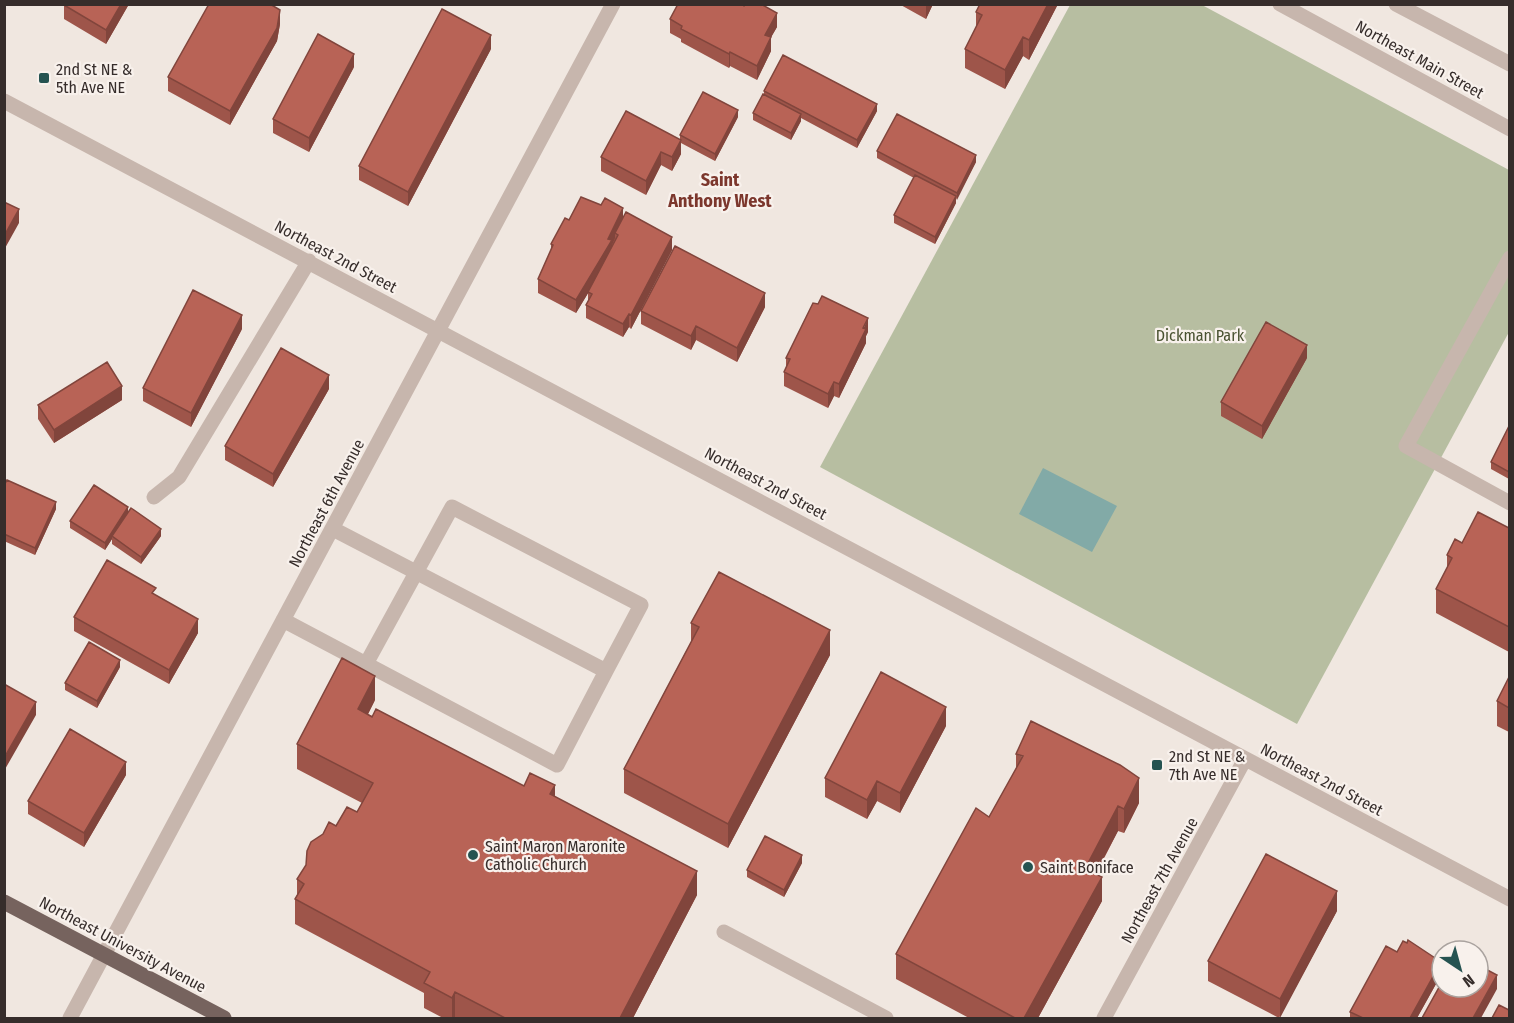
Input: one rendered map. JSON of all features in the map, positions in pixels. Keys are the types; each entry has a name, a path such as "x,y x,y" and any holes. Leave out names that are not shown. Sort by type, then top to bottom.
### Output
{"main road":[{"name":"Northeast University Avenue","path":"4,902 224,1018"}],"street":[{"name":"Northeast 6th Avenue","path":"70,1018 613,4"},
{"name":"Northeast Main Street","path":"1280,4 1509,129"},
{"path":"1396,4 1509,64"},
{"name":"Northeast 2nd Street","path":"4,101 439,329 1509,899"},
{"path":"1509,258 1406,446 1509,503"},
{"path":"154,497 179,477 309,261"},
{"path":"283,620 366,664 557,765 641,605 452,507 366,664"},
{"path":"333,529 606,671"},
{"name":"Northeast 7th Avenue","path":"1104,1018 1245,759"},
{"path":"724,932 886,1018"}],"green space":[{"name":"Dickman Park","path":"1070,5 1202,5 1509,170 1509,332 1297,724 820,467"}],"water":[{"path":"1043,468 1117,506 1092,552 1019,514"}],"building":[{"path":"65,4 121,4 106,30"},
{"path":"209,4 270,4 280,10 277,28 230,111 168,77"},
{"path":"678,4 741,4 744,6 745,4 761,4 777,13 765,35 771,37 757,66 681,29 682,26 670,19"},
{"path":"980,4 1048,4 1029,40 1023,37 1005,70 965,49 982,15 976,12"},
{"path":"442,9 491,35 408,192 359,166"},
{"path":"318,34 354,54 309,138 273,119"},
{"path":"783,55 877,104 857,140 764,91"},
{"path":"703,92 738,110 715,154 680,135"},
{"path":"763,94 801,114 791,133 753,113"},
{"path":"626,111 681,140 672,157 661,152 646,181 601,157"},
{"path":"897,114 976,155 957,193 877,151"},
{"path":"915,175 956,196 935,237 894,215"},
{"path":"581,197 601,205 605,198 623,208 608,239 612,240 576,300 538,279 553,245 551,244 565,218 569,220"},
{"path":"4,202 19,209 4,236"},
{"path":"626,212 672,237 631,315 629,314 623,324 586,305 592,294 588,292 618,235 615,233"},
{"path":"675,246 765,293 737,348 696,326 691,336 641,311"},
{"path":"193,290 242,315 191,413 143,388"},
{"path":"822,296 868,318 863,328 866,329 839,384 834,382 828,394 784,372 790,359 786,358 813,303 818,304"},
{"path":"1266,322 1307,345 1262,426 1221,402"},
{"path":"281,348 329,375 273,474 225,446"},
{"path":"107,362 122,386 54,430 38,405"},
{"path":"1509,426 1509,472 1491,462"},
{"path":"7,480 56,502 35,548 4,534 4,485"},
{"path":"94,485 128,507 105,543 70,521"},
{"path":"131,508 161,529 141,557 112,536"},
{"path":"1478,512 1509,528 1509,627 1436,589 1452,558 1447,555 1455,539 1462,543"},
{"path":"107,560 156,588 152,593 198,619 169,670 74,617"},
{"path":"719,572 830,630 728,824 624,769 699,627 691,623"},
{"path":"89,642 120,660 97,701 65,683"},
{"name":"Saint Maron Maronite Catholic Church","path":"342,658 375,676 358,709 372,717 376,709 524,786 530,773 555,785 550,794 697,871 620,1018 505,1018 455,992 452,998 424,983 430,972 295,899 304,884 297,879 306,865 307,851 311,842 323,834 329,822 336,826 347,807 357,812 373,783 297,744"},
{"path":"881,672 946,707 900,793 877,781 867,800 825,778"},
{"path":"1509,677 1509,708 1497,701"},
{"path":"4,684 36,702 4,758"},
{"name":"Saint Boniface","path":"1031,721 1120,765 1139,778 1124,809 1118,806 1085,869 1102,877 1024,1018 1015,1018 896,954 976,808 989,817 1023,756 1016,754"},
{"path":"70,729 126,762 84,833 28,801"},
{"path":"765,836 802,855 784,890 747,870"},
{"path":"1266,854 1337,891 1280,999 1208,961"},
{"path":"1408,940 1430,955 1430,982 1410,1018 1363,1018 1350,1012 1386,946 1397,952 1403,941 1407,943"},
{"path":"1490,971 1497,975 1490,988"},
{"path":"1433,999 1484,999 1473,1018 1422,1018"},
{"path":"1499,1005 1509,1010 1509,1018 1492,1018"}],"place":[{"name":"2nd St NE & 5th Ave NE","path":"44,78"},
{"name":"2nd St NE & 7th Ave NE","path":"1157,765"},
{"name":"Saint Maron Maronite Catholic Church","path":"473,855"},
{"name":"Saint Boniface","path":"1028,867"}],"district":[{"name":"Saint Anthony West","path":"720,190"}]}
